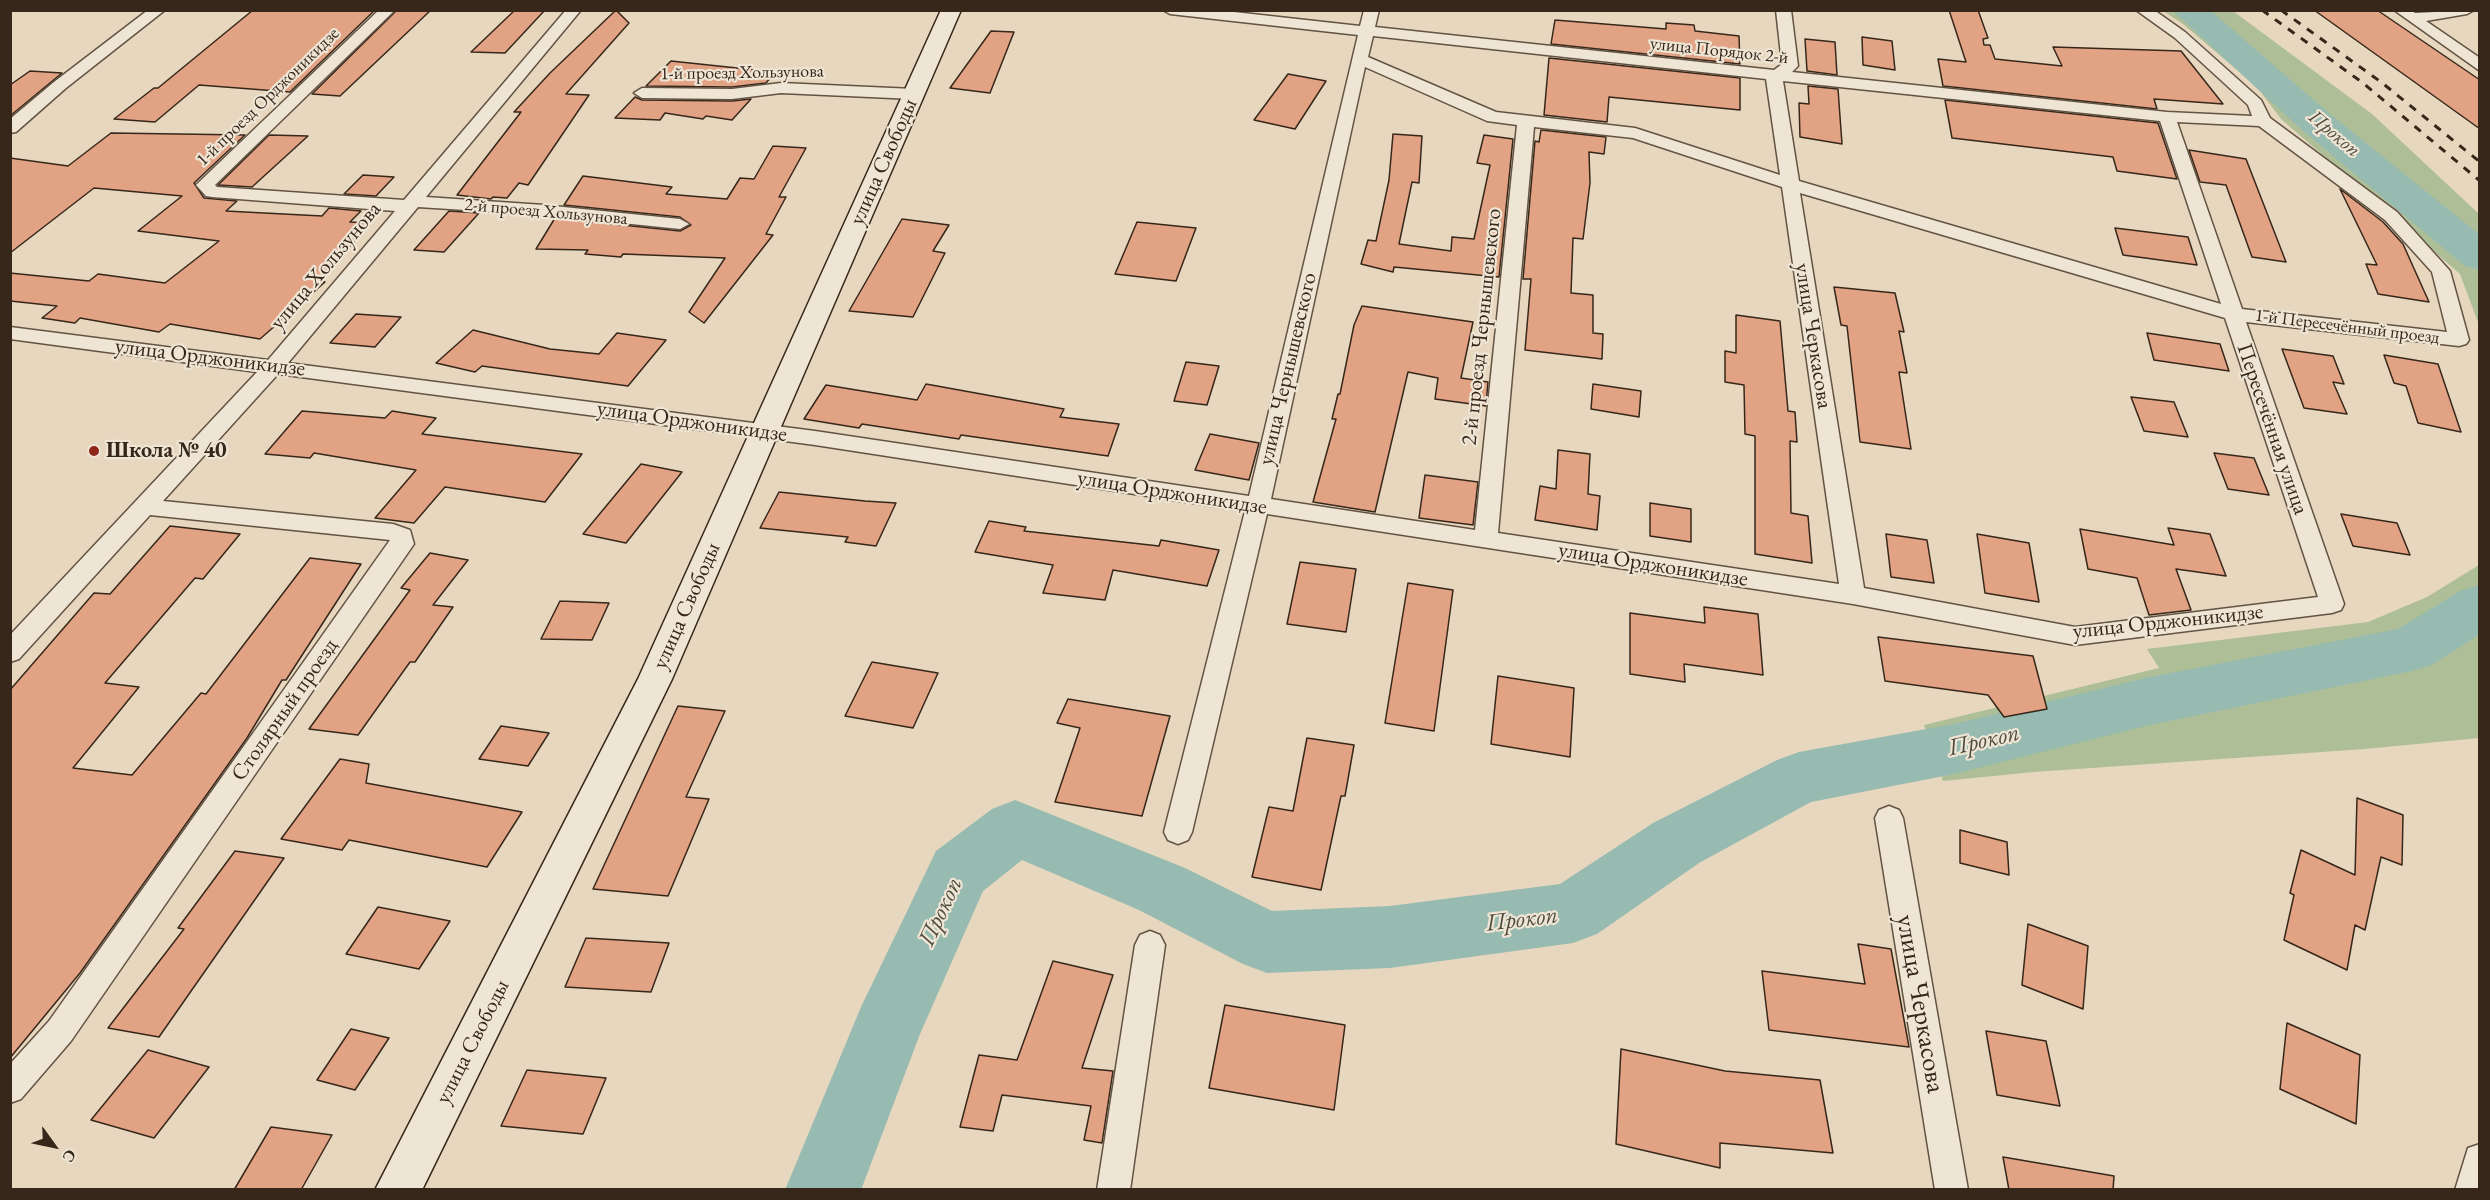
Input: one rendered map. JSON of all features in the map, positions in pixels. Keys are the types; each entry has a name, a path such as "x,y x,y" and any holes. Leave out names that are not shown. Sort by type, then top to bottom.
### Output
{"main road":[{"name":"улица Свободы","path":"398,1190 655,679 951,10"}],"street":[{"path":"10,128 60,85 158,10"},
{"name":"1-й проезд Орджоникидзе","path":"205,188 208,180 388,10"},
{"name":"улица Хользунова","path":"10,651 147,507 274,366 574,10"},
{"name":"улица Порядок 2-й","path":"1170,10 1774,77 2166,117 2263,121"},
{"name":"улица Чернышевского","path":"1178,832 1258,506 1372,10"},
{"path":"1774,77 1790,66 1783,10"},
{"name":"1-й Пересечённый проезд","path":"2143,10 2180,35 2255,104 2263,121 2391,216 2441,271 2458,340 2233,314"},
{"path":"2406,14 2467,10"},
{"path":"2406,14 2480,66"},
{"path":"1360,58 1493,117 1635,133 1790,184 2233,314"},
{"name":"улица Черкасова","path":"1774,77 1853,595"},
{"name":"1-й проезд Хользунова","path":"642,93 732,94 781,88 914,94"},
{"name":"Пересечённая улица","path":"2166,117 2332,604"},
{"name":"2-й проезд Чернышевского","path":"1486,539 1527,120"},
{"name":"2-й проезд Хользунова","path":"205,188 212,192 544,210 680,224"},
{"name":"улица Орджоникидзе","path":"10,333 765,432 1853,595 2075,636 2332,604"},
{"name":"Столярный проезд","path":"10,1088 60,1031 402,544 402,536 393,532 147,507"},
{"name":"улица Черкасова","path":"1889,818 1952,1190"},
{"path":"1113,1190 1150,945"},
{"path":"2471,1190 2480,1160"}],"green space":[{"path":"2163,11 2233,11 2372,114 2479,214 2479,325 2460,274 2281,119 2256,86 2183,24"},
{"path":"2479,565 2479,738 2365,749 2034,772 1943,781 1924,725 2159,668 2147,649 2368,622 2427,597"}],"building":[{"path":"253,10 375,10 290,92 199,85 155,122 114,119 154,88 158,88"},
{"path":"397,10 431,10 340,96 312,94"},
{"path":"515,10 545,10 505,53 471,52"},
{"path":"616,10 629,23 566,94 589,95 528,185 519,183 507,198 493,197 491,199 457,195 521,112 514,112 550,73"},
{"path":"1949,10 1978,10 1988,38 1983,39 1984,45 1990,45 1995,59 2062,66 2053,47 2181,51 2223,104 2154,99 2157,109 1943,86 1938,59 1966,62"},
{"path":"2314,10 2377,10 2480,80 2480,129"},
{"path":"1555,20 1666,29 1666,23 1694,25 1695,31 1739,36 1740,64 1551,44"},
{"path":"991,31 1014,32 990,93 950,88"},
{"path":"1862,37 1892,41 1895,70 1863,65"},
{"path":"1805,39 1835,42 1837,75 1807,71"},
{"path":"1549,58 1740,78 1740,110 1609,97 1607,122 1544,115"},
{"path":"671,61 775,72 766,83 732,87 646,86"},
{"path":"30,71 62,73 10,116 10,85"},
{"path":"1288,74 1326,81 1295,129 1254,120"},
{"path":"1808,86 1838,89 1842,144 1800,137 1799,103 1809,104"},
{"path":"635,97 642,100 732,101 751,99 732,120 706,116 703,119 665,113 660,120 615,118"},
{"path":"1945,100 2158,123 2177,179 2117,171 2113,157 1952,138"},
{"path":"1541,130 1606,137 1604,154 1589,152 1590,183 1583,239 1573,238 1571,293 1593,295 1593,333 1603,334 1602,359 1525,350 1531,279 1523,279 1535,141 1539,142"},
{"path":"111,133 245,135 194,183 204,198 237,201 226,211 322,216 329,208 361,211 350,222 370,223 320,281 325,282 260,339 170,324 159,332 80,318 75,323 42,318 57,306 10,301 10,273 89,281 98,274 165,283 219,241 138,231 182,196 94,188 10,253 10,158 68,166"},
{"path":"1393,134 1422,136 1419,183 1412,182 1399,244 1451,251 1452,237 1474,239 1490,165 1477,163 1484,135 1513,139 1499,277 1394,267 1393,272 1361,264 1368,240 1376,241 1389,180"},
{"path":"269,135 308,136 252,187 218,185"},
{"path":"773,146 806,148 779,197 786,197 766,234 773,235 704,323 689,312 725,258 623,254 621,257 585,254 588,250 536,249 555,218 680,231 691,225 680,217 564,205 583,176 672,187 666,194 727,199 740,178 754,179"},
{"path":"2189,150 2246,159 2286,262 2252,257 2226,185 2200,182"},
{"path":"363,175 394,177 376,196 344,194"},
{"path":"2340,189 2383,222 2403,244 2429,302 2378,294 2366,264 2377,265"},
{"path":"449,211 479,213 444,252 414,250"},
{"path":"902,219 949,225 933,251 945,253 913,317 849,311"},
{"path":"1137,222 1196,228 1176,281 1115,274"},
{"path":"2115,228 2188,237 2197,265 2123,255"},
{"path":"1834,287 1895,293 1904,332 1899,331 1907,373 1899,372 1911,449 1860,442 1847,326 1841,325"},
{"path":"1362,306 1473,322 1461,378 1488,382 1486,406 1435,399 1438,378 1408,372 1375,512 1313,502 1336,419 1332,419 1338,394 1340,394 1354,325"},
{"path":"356,314 401,317 375,347 330,343"},
{"path":"1736,315 1780,321 1788,411 1795,412 1797,442 1790,441 1791,513 1808,516 1812,563 1755,554 1755,436 1745,434 1744,385 1725,382 1725,351 1736,353"},
{"path":"473,330 550,349 599,354 617,333 666,340 628,386 482,366 475,372 436,363"},
{"path":"2147,333 2220,344 2229,371 2154,360"},
{"path":"2282,349 2333,356 2344,384 2333,382 2347,414 2304,408"},
{"path":"2384,355 2438,364 2461,432 2418,423 2406,386 2394,383"},
{"path":"1186,362 1219,366 1207,405 1174,401"},
{"path":"926,384 1064,409 1060,417 1119,424 1108,456 961,435 959,439 862,424 859,428 804,419 826,385 917,400"},
{"path":"1593,384 1641,391 1639,417 1591,409"},
{"path":"2131,397 2174,402 2188,437 2144,431"},
{"path":"302,411 385,418 392,411 436,418 422,434 582,454 545,502 445,487 414,523 375,518 416,470 314,453 310,458 265,454"},
{"path":"1210,434 1259,443 1249,480 1195,470"},
{"path":"1558,450 1590,454 1588,494 1600,496 1597,530 1535,520 1540,486 1556,489"},
{"path":"2214,453 2254,458 2269,495 2228,489"},
{"path":"641,464 682,472 626,543 583,534"},
{"path":"1425,475 1478,482 1473,525 1419,518"},
{"path":"779,492 896,503 876,546 845,542 848,537 760,528"},
{"path":"1650,503 1691,509 1691,542 1650,536"},
{"path":"2341,514 2397,523 2410,555 2353,546"},
{"path":"989,521 1026,527 1024,531 1159,546 1161,540 1219,550 1207,586 1113,570 1105,600 1043,593 1053,565 975,552"},
{"path":"170,526 240,534 203,579 195,578 105,683 139,687 73,768 132,775 201,693 206,694 310,558 361,564 286,680 282,680 247,738 80,973 10,1058 10,690 94,593 110,594"},
{"path":"2168,528 2210,534 2226,576 2176,569 2191,610 2149,615 2137,578 2088,569 2080,529 2174,545"},
{"path":"1886,534 1927,540 1934,583 1891,577"},
{"path":"1977,534 2029,543 2039,602 1985,593"},
{"path":"430,553 468,560 433,605 453,607 415,662 410,662 358,735 309,729 410,590 401,588"},
{"path":"1300,562 1356,569 1346,632 1287,624"},
{"path":"1408,583 1453,590 1434,731 1385,723"},
{"path":"560,601 609,603 592,640 541,639"},
{"path":"1704,607 1758,614 1763,675 1684,664 1685,682 1630,674 1630,613 1705,623"},
{"path":"1878,637 2033,656 2047,709 2004,717 1988,695 1885,681"},
{"path":"872,662 938,673 913,728 845,716"},
{"path":"1498,676 1574,688 1570,757 1491,744"},
{"path":"1068,699 1170,716 1142,816 1055,802 1080,728 1057,723"},
{"path":"678,706 725,711 686,797 709,799 668,896 593,889"},
{"path":"501,726 549,733 528,766 479,759"},
{"path":"1307,738 1354,745 1345,796 1341,796 1321,890 1252,877 1269,807 1293,811"},
{"path":"340,759 369,764 366,783 522,812 487,867 349,840 342,850 281,839"},
{"path":"2357,798 2403,815 2402,865 2381,857 2365,930 2355,925 2347,970 2284,940 2294,895 2290,893 2301,850 2355,875"},
{"path":"1960,830 2007,842 2009,875 1960,863"},
{"path":"235,851 284,858 159,1037 108,1028 184,929 178,928"},
{"path":"378,907 450,921 419,969 346,954"},
{"path":"2028,924 2088,946 2083,1009 2022,985"},
{"path":"586,938 669,943 651,992 565,987"},
{"path":"1858,944 1891,949 1909,1047 1769,1030 1762,971 1865,984"},
{"path":"1053,961 1113,975 1082,1068 1113,1071 1102,1143 1084,1140 1091,1106 1002,1095 993,1131 960,1127 979,1055 1017,1060"},
{"path":"1225,1005 1345,1025 1334,1110 1209,1088"},
{"path":"2287,1023 2360,1055 2356,1124 2280,1089"},
{"path":"351,1029 389,1038 355,1090 317,1080"},
{"path":"1986,1031 2046,1041 2060,1106 1997,1095"},
{"path":"1621,1049 1725,1071 1820,1080 1833,1153 1720,1143 1720,1168 1616,1144"},
{"path":"148,1050 209,1067 154,1138 91,1120"},
{"path":"527,1070 606,1078 583,1134 501,1126"},
{"path":"271,1127 332,1135 301,1190 234,1190"},
{"path":"2003,1157 2114,1176 2113,1190 2009,1190"}],"waterway":[{"name":"Прокоп","path":"2189,10 2316,122 2480,257"},
{"name":"Прокоп","path":"823,1190 886,1031 959,871 1015,828 1162,889 1267,942 1390,937 1573,913 1676,843 1799,778 1954,749 2150,701 2412,649 2480,606"}],"railway":[{"path":"2262,10 2363,83 2480,181"},
{"path":"2281,10 2381,82 2480,162"}],"place":[{"name":"Школа № 40","path":"94,451"}]}
